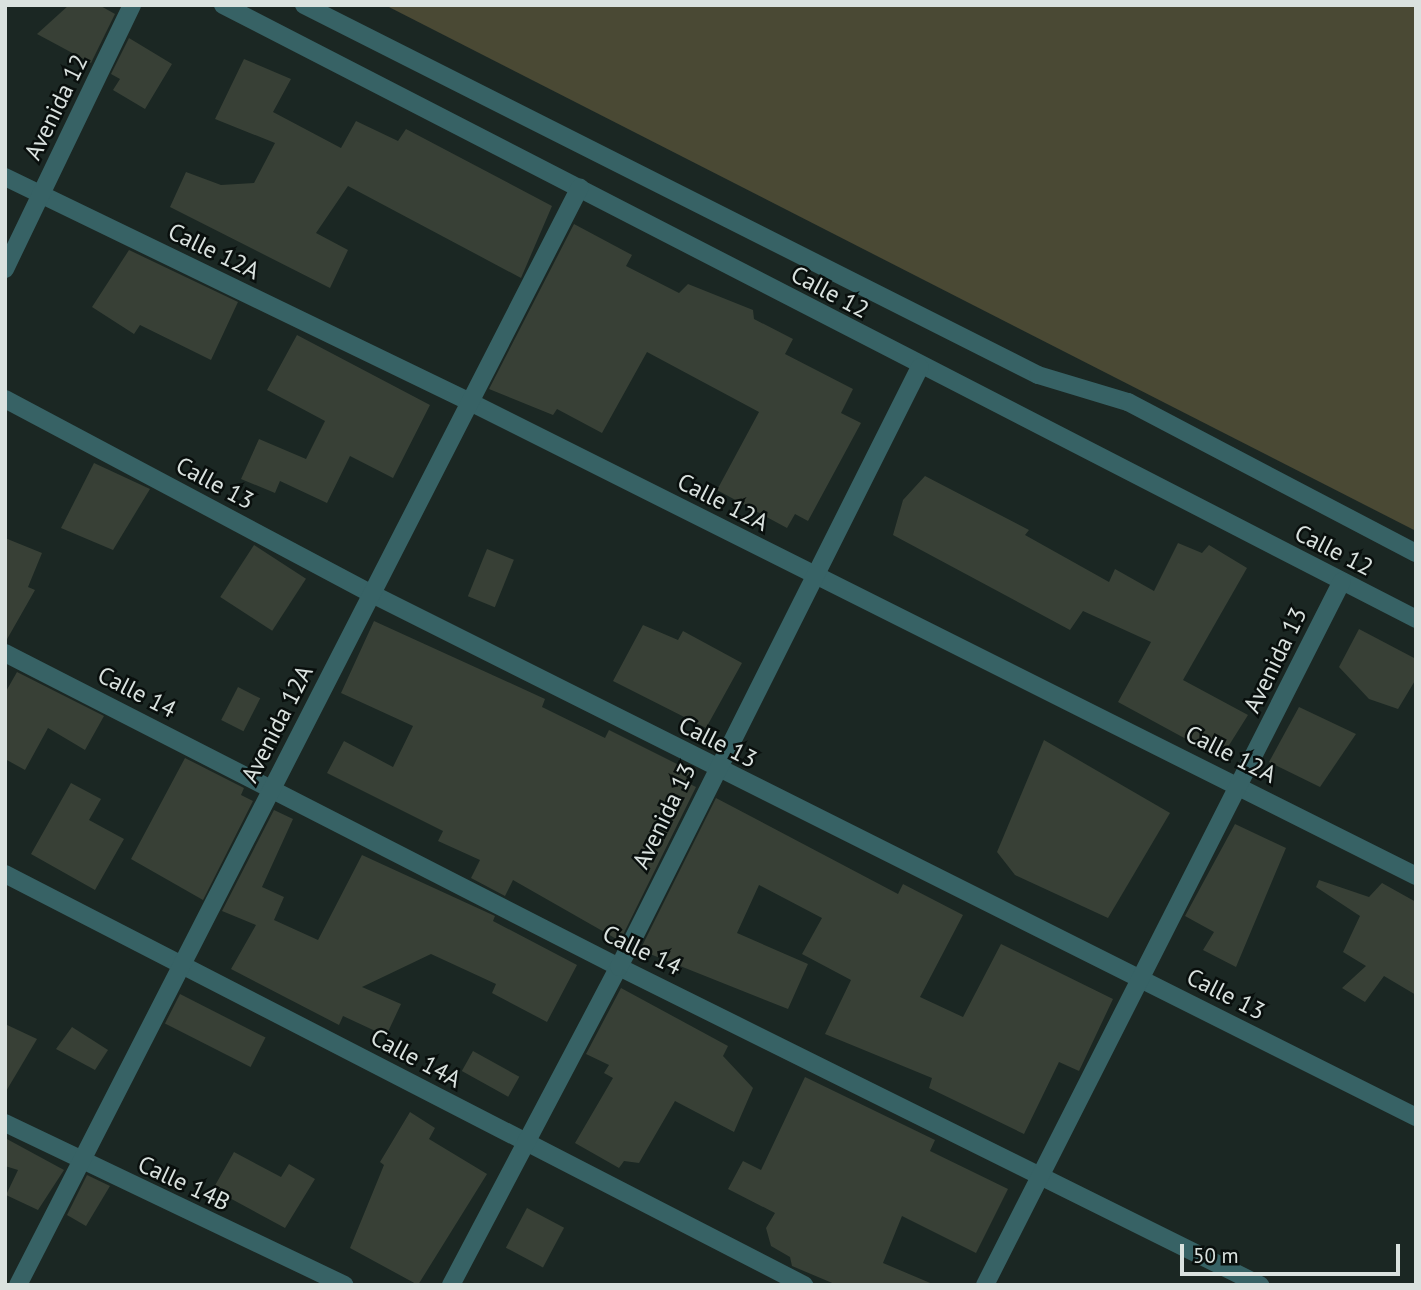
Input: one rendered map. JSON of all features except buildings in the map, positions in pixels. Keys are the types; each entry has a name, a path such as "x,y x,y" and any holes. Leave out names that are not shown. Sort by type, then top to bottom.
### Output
{"street":[{"name":"Avenida 12","path":"5,269 132,5"},
{"name":"Calle 12","path":"223,5 580,187 920,367 1416,619"},
{"path":"304,5 1038,375 1128,402 1416,553"},
{"name":"Calle 12A","path":"5,177 470,402 1416,876"},
{"name":"Avenida 12A","path":"18,1285 78,1160 186,965 271,787 580,187"},
{"name":"Avenida 13","path":"451,1285 523,1142 618,967 715,768 920,367"},
{"name":"Calle 13","path":"5,399 372,594 1416,1117"},
{"name":"Avenida 13","path":"985,1285 1040,1172 1143,980 1342,581"},
{"name":"Calle 14","path":"5,653 618,967 1040,1172 1260,1285"},
{"name":"Calle 14A","path":"5,874 804,1285"},
{"name":"Calle 14B","path":"5,1123 344,1285"}],"shaded area":[{"path":"385,5 1416,5 1416,531"}]}
